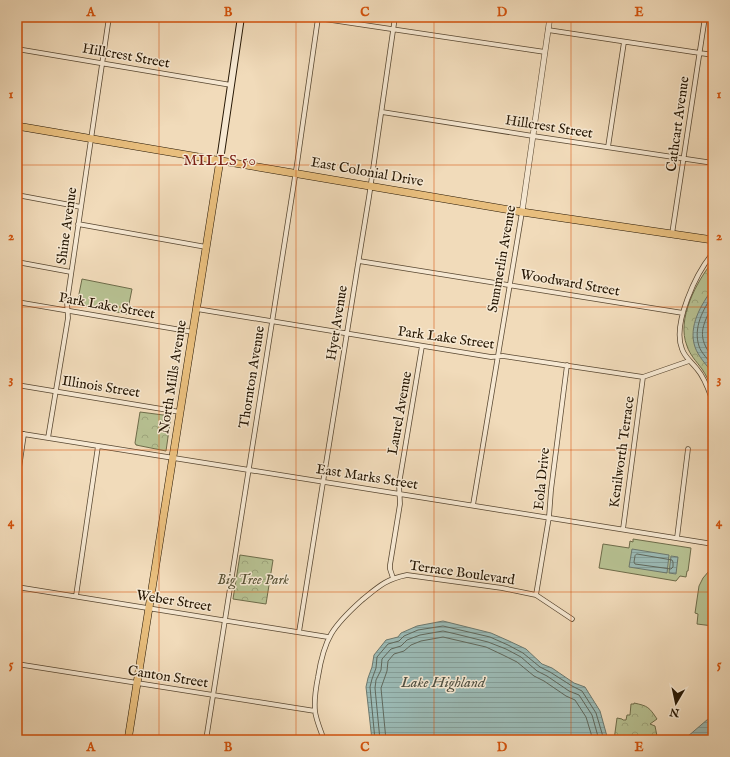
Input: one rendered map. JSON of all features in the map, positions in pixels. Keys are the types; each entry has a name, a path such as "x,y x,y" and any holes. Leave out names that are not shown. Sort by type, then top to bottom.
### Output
{"main road":[{"name":"North Mills Avenue","path":"128,740 194,332 242,17"},
{"name":"East Colonial Drive","path":"17,126 522,212 713,240"}],"street":[{"name":"Shine Avenue","path":"48,438 68,318 67,302 71,272 109,17"},
{"path":"311,17 545,52"},
{"name":"Hyer Avenue","path":"299,632 371,186 395,17"},
{"name":"Summerlin Avenue","path":"473,505 522,212 550,17"},
{"name":"Cathcart Avenue","path":"672,234 705,17"},
{"name":"Thornton Avenue","path":"206,740 296,173 318,18"},
{"path":"548,30 713,55"},
{"path":"608,147 624,42"},
{"name":"Hillcrest Street","path":"17,49 231,85"},
{"name":"Hillcrest Street","path":"382,112 713,163"},
{"path":"17,196 81,206"},
{"path":"78,224 207,247"},
{"path":"713,253 692,288 682,313 680,341 682,350 705,381 713,402"},
{"name":"Woodward Street","path":"359,261 510,284 682,313"},
{"path":"17,262 71,272"},
{"name":"Park Lake Street","path":"17,302 194,332"},
{"name":"Park Lake Street","path":"197,309 491,357 503,356 643,377 689,361"},
{"name":"Laurel Avenue","path":"393,578 390,564 400,504 398,484 422,346"},
{"name":"Eola Drive","path":"536,595 549,517 567,365"},
{"name":"Kenilworth Terrace","path":"623,529 640,411 643,377"},
{"name":"Illinois Street","path":"17,385 181,412"},
{"name":"East Marks Street","path":"17,433 713,544"},
{"path":"17,482 24,434"},
{"path":"76,596 98,446"},
{"path":"677,538 688,449"},
{"name":"Terrace Boulevard","path":"324,740 315,710 316,684 322,651 328,637 339,621 379,586 393,578 407,574 502,588 536,595 572,619"},
{"name":"Weber Street","path":"17,587 328,637"},
{"name":"Canton Street","path":"17,664 315,710"}],"green space":[{"path":"713,261 713,288 706,299 709,367 713,373 713,391 705,374 688,349 684,335 684,324 686,313 695,290"},
{"path":"82,279 132,289 127,314 77,304"},
{"path":"140,412 171,416 166,451 136,445 135,443"},
{"path":"633,539 691,548 686,577 680,576 676,581 599,568 603,544 629,548 630,541 633,542"},
{"path":"712,551 713,626 697,624 698,614 695,613 699,586 709,571"},
{"name":"Big Tree Park","path":"240,555 273,560 266,604 233,599"},
{"path":"634,703 650,709 657,719 650,724 655,726 657,736 661,740 614,740 617,718 626,720 627,715 630,715 631,704"}],"water":[{"path":"713,288 713,373 696,350 693,339 693,331 700,309"},
{"path":"632,549 669,555 667,573 629,567"},
{"path":"671,556 678,557 676,574 669,573"},
{"name":"Lake Highland","path":"443,621 491,633 509,641 526,649 542,664 552,668 574,683 585,687 600,711 608,740 372,740 366,687 374,655 386,640 398,637 401,633 417,626"},
{"path":"713,718 713,740 675,740 687,737 708,719"}],"district":[{"name":"MILLS 50","path":"220,160"}]}
